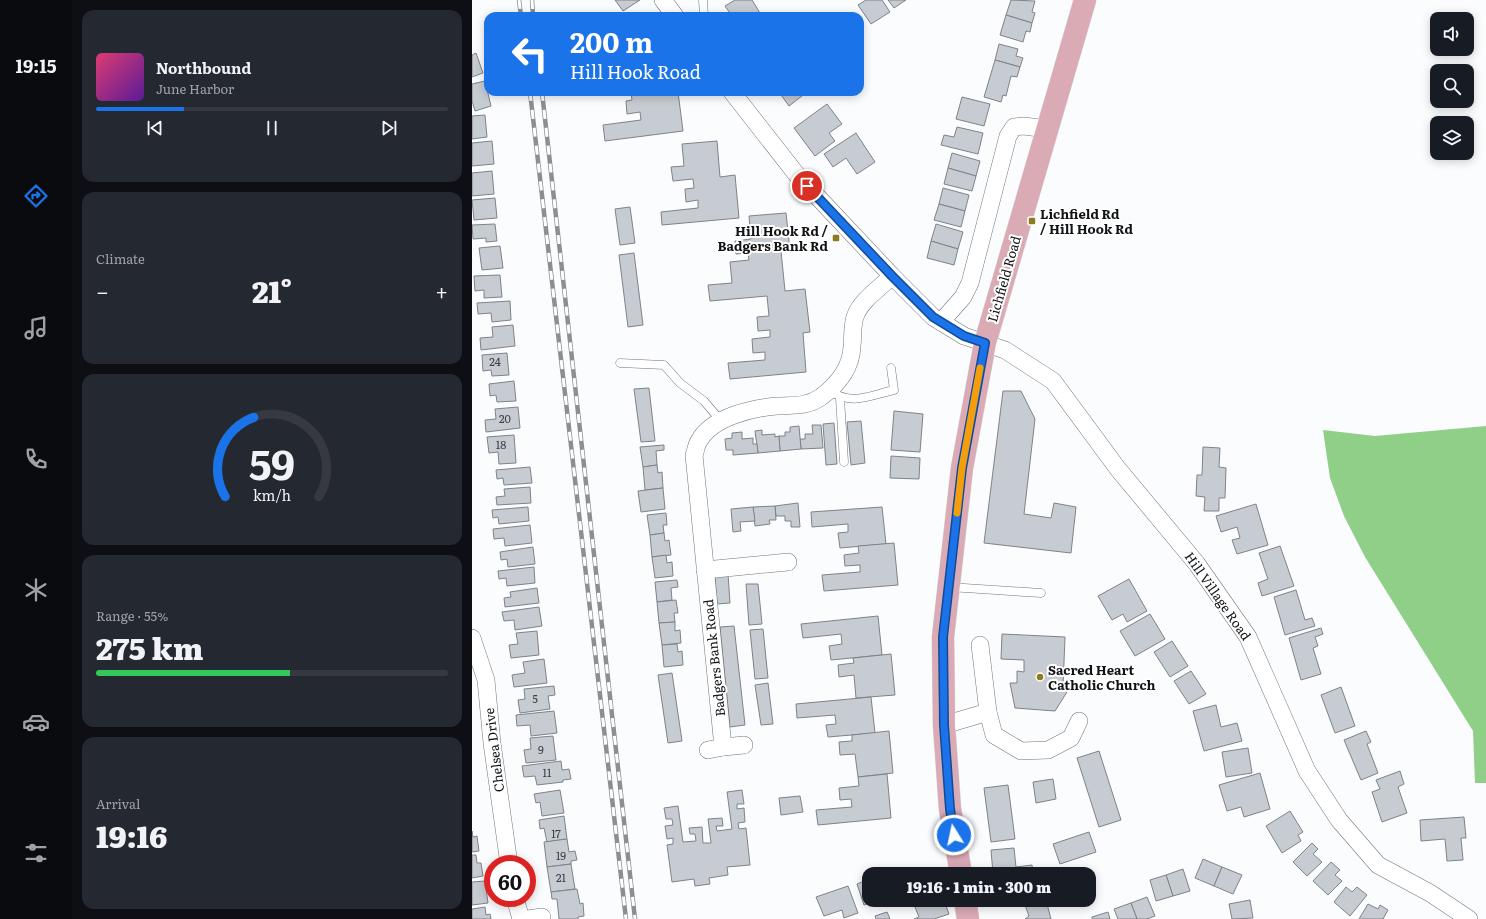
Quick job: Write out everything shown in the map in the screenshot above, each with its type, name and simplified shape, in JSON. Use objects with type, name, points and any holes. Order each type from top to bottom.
[{"type":"main road","name":"Lichfield Road","points":[[960,867],[950,809],[944,725],[943,637],[962,468],[985,343],[1085,0]]},
{"type":"street","points":[[663,0],[671,12]]},
{"type":"street","name":"Hill Village Road","points":[[735,96],[797,175],[892,276],[941,322],[964,336],[1018,357],[1053,381],[1118,469],[1197,564],[1248,637],[1307,771],[1339,820],[1378,865],[1430,894],[1469,919]]},
{"type":"street","points":[[941,322],[964,297],[970,283],[1008,136],[1014,127],[1024,126],[1047,129]]},
{"type":"street","name":"Badgers Bank Road","points":[[744,745],[715,749],[705,570],[694,455],[699,441],[709,430],[729,416],[776,406],[804,406],[820,398],[834,394],[838,381],[848,367],[852,350],[855,316],[865,302],[892,276]]},
{"type":"street","points":[[705,570],[788,562]]},
{"type":"street","name":"Chelsea Drive","points":[[472,638],[486,680],[492,743],[508,855]]},
{"type":"street","points":[[980,645],[988,712],[994,735],[1021,751],[1048,750],[1071,738],[1079,721]]},
{"type":"street","points":[[944,725],[988,712]]},
{"type":"street","points":[[518,907],[521,919]]},
{"type":"lane","points":[[703,0],[704,12]]},
{"type":"lane","points":[[620,363],[664,365],[680,383],[704,401],[721,421]]},
{"type":"lane","points":[[844,462],[834,394],[854,400],[894,390],[891,368]]},
{"type":"lane","points":[[948,586],[1041,593]]},
{"type":"green space","points":[[1486,426],[1486,783],[1475,783],[1473,731],[1365,557],[1344,516],[1330,478],[1323,430],[1375,436]]},
{"type":"building","points":[[615,0],[640,0],[623,11]]},
{"type":"building","points":[[735,0],[752,0],[759,12],[729,12],[725,6]]},
{"type":"building","points":[[866,0],[882,0],[890,12],[871,24],[858,5]]},
{"type":"building","points":[[888,0],[906,0],[894,8]]},
{"type":"building","points":[[1011,0],[1035,1],[1032,12],[1035,13],[1032,23],[1006,15]]},
{"type":"building","points":[[1006,15],[1032,23],[1030,32],[1026,31],[1023,42],[1000,35]]},
{"type":"building","points":[[999,44],[1018,49],[1016,56],[1023,58],[1020,67],[995,60]]},
{"type":"building","points":[[476,53],[483,73],[472,77],[472,55]]},
{"type":"building","points":[[995,60],[1020,67],[1017,77],[1011,76],[1006,96],[1003,95],[1001,102],[984,97]]},
{"type":"building","points":[[484,81],[484,96],[489,96],[491,106],[475,111],[472,101],[472,84]]},
{"type":"building","points":[[632,96],[679,96],[683,131],[605,141],[603,125],[641,120],[640,112],[627,114],[626,101],[632,100]]},
{"type":"building","points":[[782,96],[802,96],[789,106]]},
{"type":"building","points":[[962,97],[990,104],[984,126],[956,119]]},
{"type":"building","points":[[827,104],[842,124],[829,133],[835,141],[815,156],[794,128]]},
{"type":"building","points":[[485,115],[487,137],[472,139],[472,116]]},
{"type":"building","points":[[957,127],[983,133],[978,154],[941,145],[944,135],[954,137]]},
{"type":"building","points":[[856,133],[875,162],[857,174],[846,158],[833,167],[824,154]]},
{"type":"building","points":[[492,141],[494,164],[472,166],[472,143]]},
{"type":"building","points":[[717,141],[720,177],[735,175],[739,218],[662,225],[661,212],[698,208],[698,200],[686,202],[685,189],[694,188],[693,179],[673,181],[671,167],[684,166],[682,144]]},
{"type":"building","points":[[952,153],[980,161],[976,176],[948,168]]},
{"type":"building","points":[[948,168],[976,176],[972,191],[944,184]]},
{"type":"building","points":[[492,171],[494,194],[472,196],[472,173]]},
{"type":"building","points":[[943,188],[969,195],[965,211],[939,204]]},
{"type":"building","points":[[495,198],[497,218],[474,220],[472,200]]},
{"type":"building","points":[[939,204],[965,211],[961,227],[934,220]]},
{"type":"building","points":[[630,207],[635,243],[620,245],[615,209]]},
{"type":"building","points":[[786,213],[790,250],[781,251],[785,291],[805,289],[810,332],[803,333],[806,372],[730,379],[728,363],[765,360],[765,352],[753,353],[752,339],[770,337],[770,330],[758,331],[757,317],[769,316],[767,296],[710,301],[708,285],[732,283],[730,262],[749,260],[748,253],[736,254],[735,241],[751,239],[749,216]]},
{"type":"building","points":[[495,224],[497,241],[486,242],[486,238],[473,239],[472,225]]},
{"type":"building","points":[[936,224],[963,232],[958,249],[931,241]]},
{"type":"building","points":[[931,241],[958,249],[954,265],[927,258]]},
{"type":"building","points":[[500,246],[503,268],[482,270],[479,248]]},
{"type":"building","points":[[634,253],[643,325],[628,327],[619,255]]},
{"type":"building","points":[[500,275],[502,297],[484,298],[484,290],[475,291],[474,276]]},
{"type":"building","points":[[510,301],[511,320],[492,322],[491,313],[478,314],[477,303]]},
{"type":"building","points":[[513,325],[515,346],[481,350],[480,338],[493,337],[492,327]]},
{"type":"building","points":[[507,353],[509,375],[492,376],[491,370],[483,371],[482,355]]},
{"type":"building","points":[[514,381],[516,401],[497,402],[496,395],[490,396],[489,384]]},
{"type":"building","points":[[649,388],[655,441],[641,442],[634,389]]},
{"type":"building","points":[[1003,391],[1021,391],[1035,419],[1024,514],[1051,518],[1054,503],[1076,507],[1071,553],[984,543]]},
{"type":"building","points":[[518,407],[520,428],[486,432],[485,420],[496,419],[495,409]]},
{"type":"building","points":[[894,411],[923,414],[920,452],[891,450]]},
{"type":"building","points":[[861,421],[865,463],[851,465],[847,422]]},
{"type":"building","points":[[834,423],[837,464],[826,465],[823,424]]},
{"type":"building","points":[[812,425],[821,425],[823,448],[801,449],[800,439],[805,439],[805,434],[813,434]]},
{"type":"building","points":[[799,426],[801,449],[780,451],[779,436],[785,436],[785,432],[790,432],[790,427]]},
{"type":"building","points":[[762,430],[762,435],[775,434],[775,437],[779,436],[780,451],[758,453],[755,431]]},
{"type":"building","points":[[742,432],[742,439],[753,438],[753,444],[757,444],[758,453],[733,455],[733,450],[726,450],[725,439],[732,438],[732,433]]},
{"type":"building","points":[[514,435],[516,463],[499,464],[498,452],[489,453],[487,437]]},
{"type":"building","points":[[664,445],[664,450],[656,451],[657,465],[643,467],[640,447]]},
{"type":"building","points":[[1203,447],[1220,448],[1219,467],[1226,468],[1225,498],[1219,498],[1219,511],[1204,511],[1205,497],[1196,496],[1197,475],[1202,475]]},
{"type":"building","points":[[891,456],[920,458],[919,479],[890,478]]},
{"type":"building","points":[[657,465],[658,473],[662,472],[663,488],[645,490],[643,467]]},
{"type":"building","points":[[530,467],[532,483],[504,485],[503,478],[497,479],[496,470]]},
{"type":"building","points":[[530,487],[531,503],[497,505],[496,497],[505,496],[504,489]]},
{"type":"building","points":[[663,488],[665,509],[641,512],[638,491]]},
{"type":"building","points":[[798,503],[800,527],[791,527],[791,521],[785,521],[785,516],[776,516],[775,506]]},
{"type":"building","points":[[1256,504],[1268,545],[1237,554],[1232,540],[1240,538],[1237,527],[1221,532],[1216,516]]},
{"type":"building","points":[[775,506],[776,520],[769,520],[770,524],[755,526],[753,507]]},
{"type":"building","points":[[528,507],[529,521],[499,524],[498,517],[493,518],[492,510]]},
{"type":"building","points":[[753,507],[755,521],[740,522],[741,531],[733,532],[731,509]]},
{"type":"building","points":[[882,507],[886,544],[840,548],[838,533],[848,532],[848,524],[812,527],[811,512]]},
{"type":"building","points":[[666,513],[667,525],[663,525],[664,533],[650,535],[647,515]]},
{"type":"building","points":[[530,525],[532,543],[505,546],[504,538],[494,539],[493,529]]},
{"type":"building","points":[[664,533],[665,541],[669,540],[671,555],[652,557],[650,535]]},
{"type":"building","points":[[894,543],[898,585],[824,591],[822,575],[860,572],[860,565],[845,566],[844,555],[859,553],[858,546]]},
{"type":"building","points":[[1280,546],[1294,586],[1262,596],[1258,583],[1268,579],[1259,553]]},
{"type":"building","points":[[533,547],[535,564],[508,567],[507,559],[501,560],[500,552]]},
{"type":"building","points":[[666,555],[667,563],[672,562],[673,576],[655,578],[652,557]]},
{"type":"building","points":[[534,567],[535,583],[507,586],[506,578],[499,579],[498,571]]},
{"type":"building","points":[[728,574],[730,603],[717,604],[715,576]]},
{"type":"building","points":[[1129,579],[1147,611],[1127,622],[1123,614],[1112,620],[1098,596]]},
{"type":"building","points":[[677,580],[678,587],[671,588],[672,600],[657,602],[655,582]]},
{"type":"building","points":[[746,584],[758,584],[762,624],[749,625]]},
{"type":"building","points":[[537,588],[539,603],[505,607],[504,598],[511,597],[510,592]]},
{"type":"building","points":[[1296,590],[1305,620],[1312,618],[1315,626],[1285,635],[1274,597]]},
{"type":"building","points":[[676,600],[678,613],[674,613],[675,622],[659,623],[657,602]]},
{"type":"building","points":[[539,607],[542,626],[515,630],[514,620],[504,621],[502,612]]},
{"type":"building","points":[[1150,614],[1165,639],[1135,656],[1120,631]]},
{"type":"building","points":[[878,616],[882,655],[831,660],[829,646],[842,644],[841,634],[803,638],[801,624]]},
{"type":"building","points":[[675,622],[675,631],[680,630],[681,643],[662,645],[659,623]]},
{"type":"building","points":[[734,626],[745,725],[730,727],[720,627]]},
{"type":"building","points":[[1321,628],[1323,634],[1315,637],[1318,646],[1313,648],[1321,674],[1301,680],[1289,638]]},
{"type":"building","points":[[763,629],[768,678],[755,679],[750,630]]},
{"type":"building","points":[[537,631],[539,655],[511,658],[509,645],[518,644],[516,633]]},
{"type":"building","name":"Sacred Heart Catholic Church","points":[[1002,634],[1065,637],[1063,687],[1067,687],[1067,692],[1055,711],[1015,708],[1010,683],[1017,683],[1017,671],[1024,672],[1024,660],[1001,659]]},
{"type":"building","points":[[1172,641],[1188,666],[1170,677],[1154,652]]},
{"type":"building","points":[[677,644],[678,652],[682,651],[683,665],[664,667],[662,645]]},
{"type":"building","points":[[891,654],[895,695],[856,698],[854,675],[839,677],[838,665],[854,663],[853,658]]},
{"type":"building","points":[[544,659],[547,683],[514,687],[512,675],[525,673],[523,662]]},
{"type":"building","points":[[1191,671],[1206,694],[1189,704],[1174,681]]},
{"type":"building","points":[[672,673],[682,741],[668,743],[658,675]]},
{"type":"building","points":[[768,683],[773,724],[761,725],[755,685]]},
{"type":"building","points":[[554,686],[555,695],[548,696],[550,709],[520,713],[518,700],[525,699],[524,689]]},
{"type":"building","points":[[1341,687],[1355,726],[1335,733],[1321,695]]},
{"type":"building","points":[[871,697],[875,733],[828,737],[826,725],[836,724],[835,715],[797,718],[796,704]]},
{"type":"building","points":[[1216,705],[1221,727],[1237,723],[1242,741],[1204,751],[1193,711]]},
{"type":"building","points":[[554,711],[557,733],[531,736],[530,725],[517,726],[516,715]]},
{"type":"building","points":[[889,731],[893,773],[858,777],[855,754],[840,755],[839,742],[852,741],[852,735]]},
{"type":"building","points":[[1366,731],[1371,742],[1367,744],[1378,773],[1361,780],[1344,740]]},
{"type":"building","points":[[553,736],[556,760],[526,763],[524,750],[531,749],[530,738]]},
{"type":"building","points":[[1248,748],[1252,773],[1226,777],[1222,752]]},
{"type":"building","points":[[1099,751],[1121,820],[1099,827],[1077,758]]},
{"type":"building","points":[[561,761],[562,770],[569,769],[571,779],[563,780],[563,782],[537,785],[535,776],[524,777],[522,766]]},
{"type":"building","points":[[1400,771],[1404,784],[1398,787],[1407,813],[1382,822],[1372,792],[1380,789],[1376,780]]},
{"type":"building","points":[[1260,773],[1270,809],[1244,817],[1241,807],[1227,811],[1219,785]]},
{"type":"building","points":[[887,774],[891,818],[818,825],[816,810],[852,807],[851,799],[840,800],[839,788],[859,786],[858,777]]},
{"type":"building","points":[[1053,779],[1056,799],[1036,803],[1033,782]]},
{"type":"building","points":[[1008,785],[1015,839],[991,842],[984,788]]},
{"type":"building","points":[[560,790],[564,813],[542,816],[540,802],[536,803],[534,794]]},
{"type":"building","points":[[742,790],[744,804],[737,804],[737,809],[744,808],[745,822],[738,823],[739,829],[746,828],[750,865],[727,867],[728,875],[709,878],[710,884],[695,886],[694,879],[672,882],[667,845],[673,844],[673,838],[667,839],[665,826],[673,825],[672,819],[666,819],[664,808],[678,806],[683,842],[696,841],[695,834],[690,834],[689,828],[702,827],[703,843],[711,843],[708,819],[722,818],[723,826],[716,826],[717,831],[732,829],[727,792]]},
{"type":"building","points":[[800,796],[803,812],[781,815],[779,798]]},
{"type":"building","points":[[1290,811],[1303,832],[1298,835],[1301,841],[1282,853],[1266,826]]},
{"type":"building","points":[[564,816],[567,839],[547,842],[544,828],[540,829],[539,820]]},
{"type":"building","points":[[1464,817],[1466,838],[1461,838],[1463,860],[1447,861],[1445,839],[1421,841],[1420,820]]},
{"type":"building","points":[[472,831],[473,837],[477,836],[479,851],[472,852]]},
{"type":"building","points":[[1089,832],[1096,852],[1060,864],[1053,844]]},
{"type":"building","points":[[567,839],[569,852],[575,851],[577,860],[571,861],[571,864],[547,867],[544,842]]},
{"type":"building","points":[[1312,843],[1318,849],[1313,854],[1322,862],[1307,876],[1293,862]]},
{"type":"building","points":[[1014,848],[1016,867],[992,867],[991,850]]},
{"type":"building","points":[[472,855],[476,855],[477,863],[481,863],[483,876],[472,878]]},
{"type":"building","points":[[1203,859],[1222,867],[1214,886],[1195,878]]},
{"type":"building","points":[[1331,862],[1340,870],[1335,875],[1342,881],[1328,895],[1313,881]]},
{"type":"building","points":[[571,864],[575,889],[551,892],[547,867]]},
{"type":"building","points":[[1032,865],[1032,867],[1016,867]]},
{"type":"building","points":[[1222,867],[1242,875],[1233,894],[1214,886]]},
{"type":"building","points":[[1183,869],[1190,891],[1173,896],[1166,875]]},
{"type":"building","points":[[1166,875],[1173,896],[1156,901],[1150,880]]},
{"type":"building","points":[[484,881],[484,904],[472,905],[472,882]]},
{"type":"building","points":[[862,882],[862,899],[857,884]]},
{"type":"building","points":[[848,886],[858,913],[844,918],[842,910],[824,916],[816,897]]},
{"type":"building","points":[[1346,887],[1352,892],[1357,887],[1367,895],[1350,916],[1334,902]]},
{"type":"building","points":[[577,889],[580,904],[583,903],[584,916],[578,917],[578,919],[559,919],[557,899],[552,899],[551,892]]},
{"type":"building","points":[[1147,897],[1155,916],[1147,919],[1137,919],[1131,903]]},
{"type":"building","points":[[1250,900],[1253,918],[1232,919],[1229,904]]},
{"type":"building","points":[[1131,903],[1137,919],[1118,919],[1114,909]]},
{"type":"building","points":[[1368,904],[1378,909],[1380,905],[1388,910],[1383,919],[1359,919]]},
{"type":"building","points":[[485,907],[486,915],[490,914],[491,919],[472,919],[472,909]]},
{"type":"building","points":[[915,907],[946,907],[949,914],[934,919],[914,919],[919,917]]},
{"type":"building","points":[[1026,907],[1048,907],[1051,919],[1025,919],[1029,916]]},
{"type":"building","points":[[887,912],[890,919],[876,919],[875,916]]},
{"type":"building","points":[[1108,912],[1110,919],[1092,919],[1092,917]]},
{"type":"railway","points":[[519,0],[520,12]]},
{"type":"railway","points":[[532,0],[533,12]]},
{"type":"railway","points":[[530,96],[626,919]]},
{"type":"railway","points":[[542,96],[635,919]]},
{"type":"slow traffic","points":[[957,513],[962,468],[980,368]]},
{"type":"place","name":"Lichfield Rd / Hill Hook Rd","points":[[1032,221]]},
{"type":"place","name":"Hill Hook Rd / Badgers Bank Rd","points":[[836,238]]},
{"type":"place","name":"Sacred Heart Catholic Church","points":[[1040,677]]},
{"type":"route","points":[[807,186],[933,317],[964,336],[985,343],[962,468],[943,637],[944,725],[950,809],[954,835]]}]
